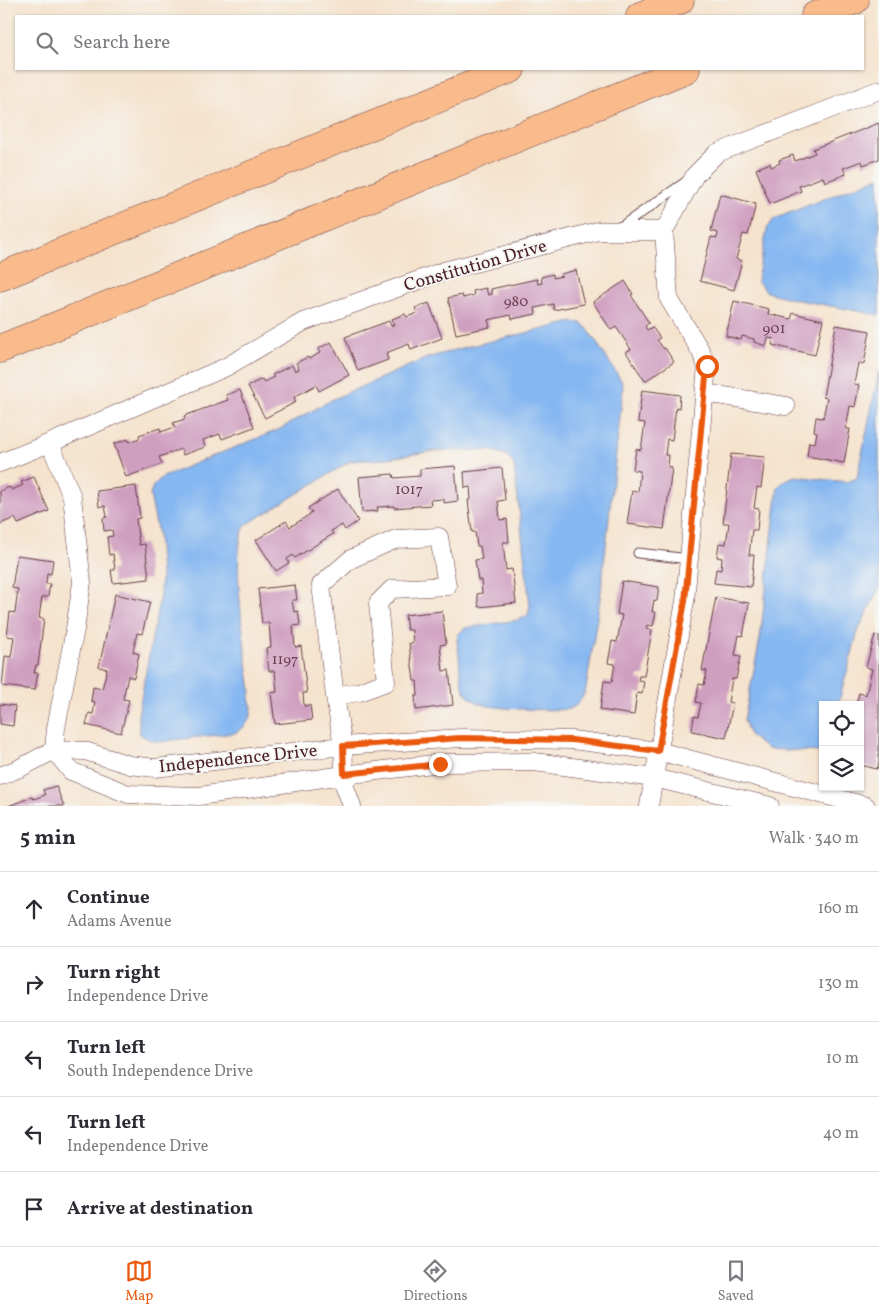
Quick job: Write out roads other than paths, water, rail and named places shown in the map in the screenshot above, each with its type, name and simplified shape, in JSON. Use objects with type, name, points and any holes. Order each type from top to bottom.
[{"type":"highway","points":[[642,15],[680,0]]},
{"type":"highway","points":[[818,15],[855,0]]},
{"type":"highway","points":[[0,277],[509,70]]},
{"type":"highway","points":[[0,349],[684,70]]},
{"type":"street","points":[[649,806],[685,601],[707,366],[700,350],[668,299],[664,231],[695,176],[717,153],[879,90]]},
{"type":"street","name":"Constitution Drive","points":[[0,462],[50,443],[226,367],[303,322],[444,270],[598,231],[664,231]]},
{"type":"street","points":[[705,393],[786,406]]},
{"type":"street","points":[[50,443],[72,497],[82,582],[76,629],[56,728],[54,750]]},
{"type":"street","points":[[335,696],[359,692],[386,682],[378,603],[392,589],[447,586],[439,537],[396,538],[350,559],[321,585],[335,696],[343,746],[345,787],[352,806]]},
{"type":"street","name":"Independence Drive","points":[[0,776],[54,750],[85,751],[130,765],[155,768],[343,746],[461,738],[572,740],[658,751],[866,806]]},
{"type":"street","name":"Independence Drive","points":[[54,750],[71,771],[128,794],[199,796],[344,774],[440,764],[534,762],[654,778],[770,806]]},
{"type":"lane","points":[[615,231],[695,176]]},
{"type":"lane","points":[[638,553],[689,559]]},
{"type":"water","points":[[879,177],[879,315],[793,299],[767,292],[757,281],[767,229],[774,219]]},
{"type":"water","points":[[573,322],[581,323],[587,328],[621,380],[623,388],[601,592],[586,689],[578,703],[572,708],[563,710],[501,708],[480,703],[466,693],[461,674],[457,643],[459,634],[465,628],[518,620],[528,615],[530,606],[514,465],[508,456],[491,450],[435,451],[349,462],[246,525],[241,538],[239,580],[240,605],[251,691],[249,700],[252,706],[251,716],[245,726],[235,733],[164,742],[151,740],[140,734],[138,715],[160,595],[161,573],[158,534],[150,495],[153,486],[161,478],[278,430],[333,399],[427,358]]},
{"type":"water","points":[[879,371],[879,588],[858,631],[839,701],[819,701],[819,752],[767,749],[750,736],[744,720],[760,639],[778,487],[785,480],[795,476],[847,482],[857,478]]}]
